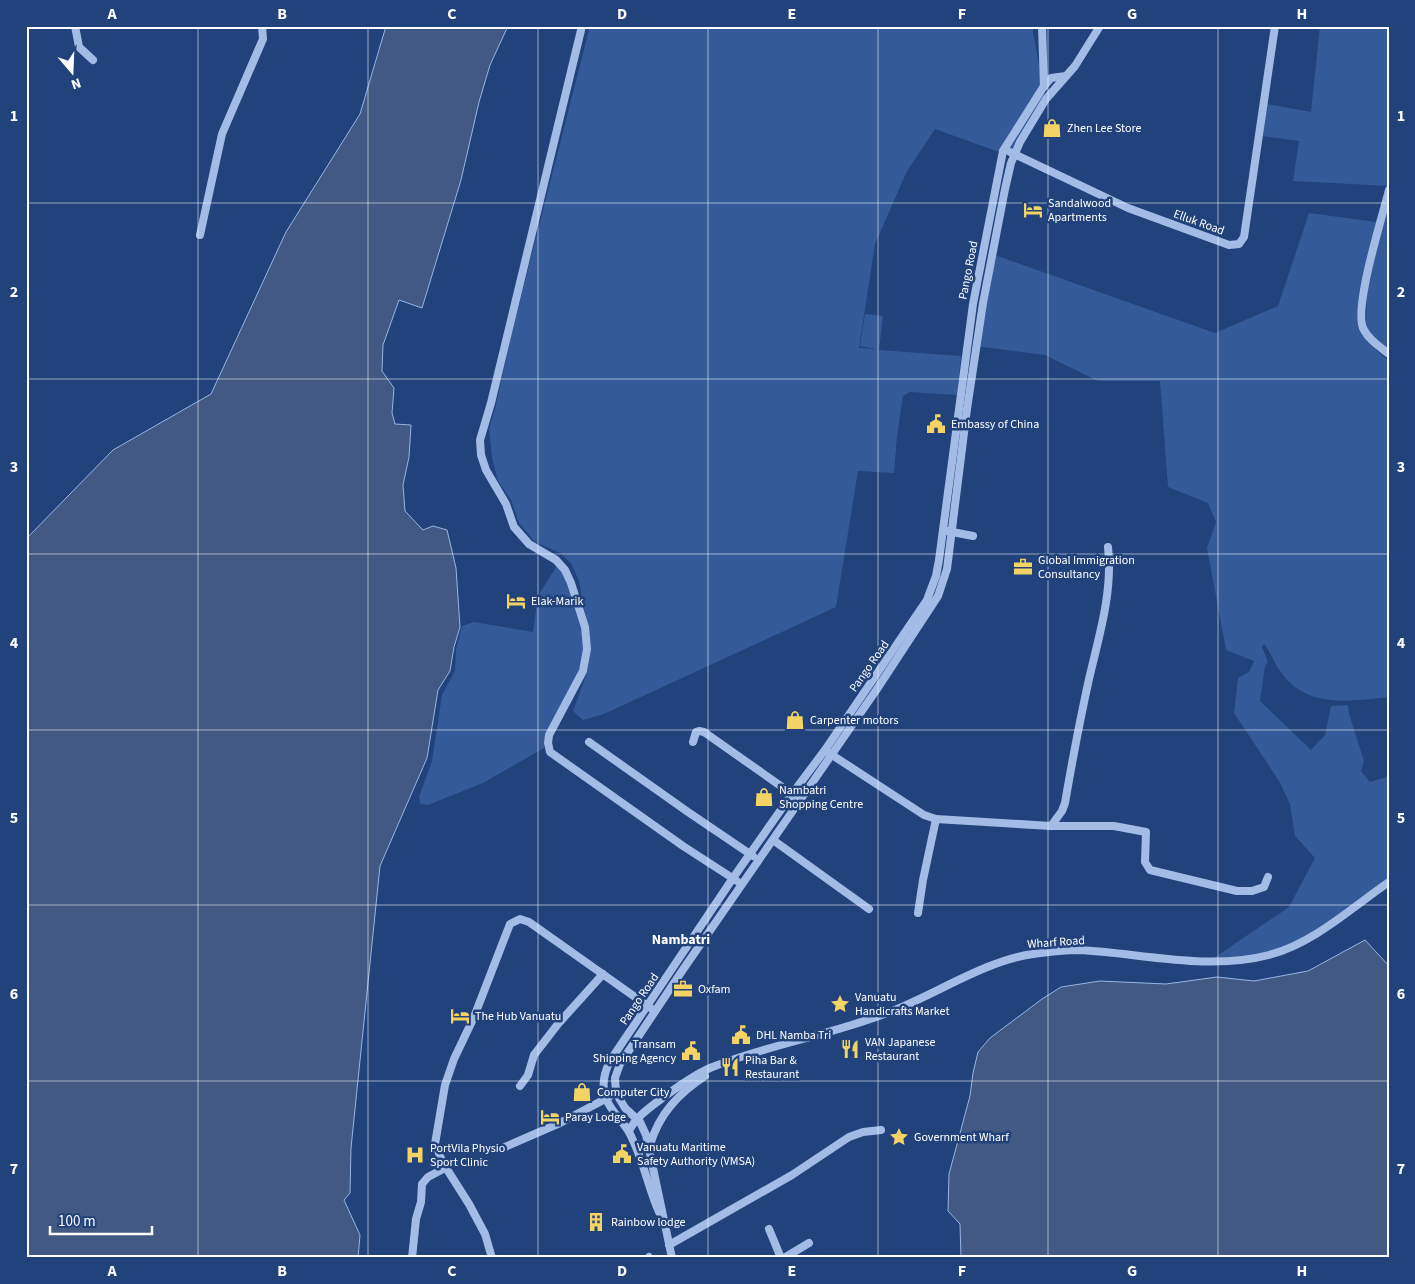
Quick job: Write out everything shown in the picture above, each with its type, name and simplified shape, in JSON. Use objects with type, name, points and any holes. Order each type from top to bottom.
[{"type":"street","points":[[75,26],[79,47],[93,60]]},
{"type":"street","points":[[200,235],[222,134],[263,39],[262,26]]},
{"type":"street","points":[[582,26],[480,440],[481,455],[486,470],[506,504],[514,527],[529,544],[556,560],[565,570],[572,583],[585,627],[587,649],[583,671],[549,735],[548,744],[550,752],[683,846],[743,884]]},
{"type":"street","points":[[1042,26],[1046,99]]},
{"type":"street","name":"Pango Road","points":[[672,1258],[670,1245],[646,1169],[630,1133],[613,1112],[606,1098],[603,1079],[606,1070],[610,1061],[792,794],[828,752],[938,596],[947,569],[981,312],[1014,153],[1046,99],[1075,66],[1100,26]]},
{"type":"street","name":"Elluk Road","points":[[1004,150],[1014,153],[1128,208],[1229,245],[1239,244],[1244,237],[1275,26]]},
{"type":"street","name":"Pango Road","points":[[662,1218],[663,1210],[652,1169],[646,1135],[636,1118],[624,1108],[616,1093],[614,1085],[615,1073],[682,971],[801,800],[828,752],[927,600],[936,576],[973,304],[1004,150],[1044,86],[1051,78],[1066,76]]},
{"type":"street","points":[[1389,190],[1364,288],[1361,317],[1362,329],[1389,354]]},
{"type":"street","points":[[943,530],[973,536]]},
{"type":"street","points":[[1051,826],[1065,804],[1084,701],[1106,602],[1110,572],[1108,547]]},
{"type":"street","points":[[693,742],[696,732],[704,732],[801,800]]},
{"type":"street","points":[[589,742],[688,812],[760,859]]},
{"type":"street","points":[[828,752],[917,810],[936,819],[1051,826],[1114,826],[1145,831],[1147,835],[1145,862],[1149,869],[1237,891],[1252,891],[1264,887],[1268,877]]},
{"type":"street","points":[[918,913],[936,819]]},
{"type":"street","points":[[773,840],[869,909]]},
{"type":"street","name":"Wharf Road","points":[[630,1133],[636,1118],[688,1080],[708,1069],[882,1015],[994,964],[1032,954],[1077,950],[1176,959],[1247,959],[1269,955],[1291,947],[1312,936],[1389,882]]},
{"type":"street","points":[[492,1258],[485,1234],[446,1168],[435,1144],[445,1085],[510,924],[516,920],[524,920],[656,1012]]},
{"type":"street","points":[[520,1086],[528,1074],[534,1055],[558,1024],[603,974]]},
{"type":"street","name":"Wharf Road","points":[[649,1147],[654,1130],[665,1111],[694,1083],[723,1064]]},
{"type":"street","points":[[505,1147],[560,1123],[616,1093]]},
{"type":"street","points":[[630,1133],[646,1135],[654,1130]]},
{"type":"street","points":[[670,1245],[792,1175],[849,1137],[863,1132],[881,1130]]},
{"type":"street","points":[[412,1258],[422,1184],[428,1177],[446,1168]]},
{"type":"street","points":[[769,1229],[782,1258],[808,1243]]},
{"type":"shaded area","points":[[386,26],[508,26],[490,65],[479,102],[461,180],[422,308],[399,300],[383,345],[382,371],[394,388],[392,413],[395,424],[411,425],[409,457],[403,485],[405,511],[423,530],[433,526],[447,530],[456,568],[460,627],[450,671],[438,690],[427,758],[380,866],[351,1148],[350,1193],[344,1200],[360,1235],[358,1258],[26,1258],[26,539],[113,450],[211,394],[286,232],[360,114]]},
{"type":"shaded area","points":[[590,26],[1032,26],[1045,100],[1010,156],[935,129],[907,171],[875,244],[859,348],[876,349],[860,346],[865,314],[883,316],[879,350],[961,356],[957,395],[910,392],[903,396],[894,473],[858,471],[836,607],[604,714],[583,720],[573,711],[587,673],[591,649],[579,581],[571,563],[560,553],[535,542],[519,523],[511,500],[498,481],[492,458],[489,429]]},
{"type":"shaded area","points":[[1320,26],[1389,26],[1389,186],[1293,181],[1299,141],[1263,136],[1267,104],[1311,112]]},
{"type":"shaded area","points":[[1389,204],[1389,351],[1366,328],[1367,287],[1360,287],[1359,322],[1361,330],[1370,344],[1389,361],[1389,697],[1346,701],[1318,698],[1305,693],[1282,674],[1264,644],[1262,647],[1268,662],[1265,666],[1260,701],[1311,750],[1325,735],[1331,706],[1348,705],[1349,714],[1364,761],[1361,771],[1370,782],[1389,776],[1389,885],[1281,952],[1211,960],[1289,907],[1315,858],[1295,836],[1290,804],[1279,781],[1234,713],[1238,678],[1249,672],[1254,661],[1226,650],[1207,548],[1216,522],[1208,503],[1168,487],[1160,381],[1098,381],[1045,355],[975,346],[989,253],[1215,333],[1278,306],[1309,213],[1384,223]]},
{"type":"shaded area","points":[[556,567],[563,569],[572,593],[580,619],[583,646],[579,671],[552,723],[544,748],[483,783],[428,805],[420,804],[419,797],[432,761],[442,695],[455,671],[456,649],[462,626],[474,622],[533,632],[538,596]]},
{"type":"shaded area","points":[[1365,940],[1389,966],[1389,1258],[961,1258],[960,1224],[948,1211],[949,1174],[970,1096],[978,1052],[990,1038],[1061,987],[1100,981],[1166,984],[1217,977],[1254,981],[1308,971]]},
{"type":"place","name":"Zhen Lee Store","points":[[1052,128]]},
{"type":"place","name":"Sandalwood Apartments","points":[[1033,210]]},
{"type":"place","name":"Embassy of China","points":[[936,424]]},
{"type":"place","name":"Global Immigration Consultancy","points":[[1023,567]]},
{"type":"place","name":"Elak-Marik","points":[[516,601]]},
{"type":"place","name":"Carpenter motors","points":[[795,720]]},
{"type":"place","name":"Nambatri Shopping Centre","points":[[764,797]]},
{"type":"place","name":"Oxfam","points":[[683,989]]},
{"type":"place","name":"Vanuatu Handicrafts Market","points":[[840,1004]]},
{"type":"place","name":"The Hub Vanuatu","points":[[460,1016]]},
{"type":"place","name":"DHL Namba Tri","points":[[741,1035]]},
{"type":"place","name":"VAN Japanese Restaurant","points":[[850,1049]]},
{"type":"place","name":"Transam Shipping Agency","points":[[691,1051]]},
{"type":"place","name":"Piha Bar & Restaurant","points":[[730,1067]]},
{"type":"place","name":"Computer City","points":[[582,1092]]},
{"type":"place","name":"Paray Lodge","points":[[550,1117]]},
{"type":"place","name":"Government Wharf","points":[[899,1137]]},
{"type":"place","name":"Vanuatu Maritime Safety Authority (VMSA)","points":[[622,1154]]},
{"type":"place","name":"PortVila Physio Sport Clinic","points":[[415,1155]]},
{"type":"place","name":"Rainbow lodge","points":[[596,1222]]},
{"type":"district","name":"Nambatri","points":[[681,939]]}]
